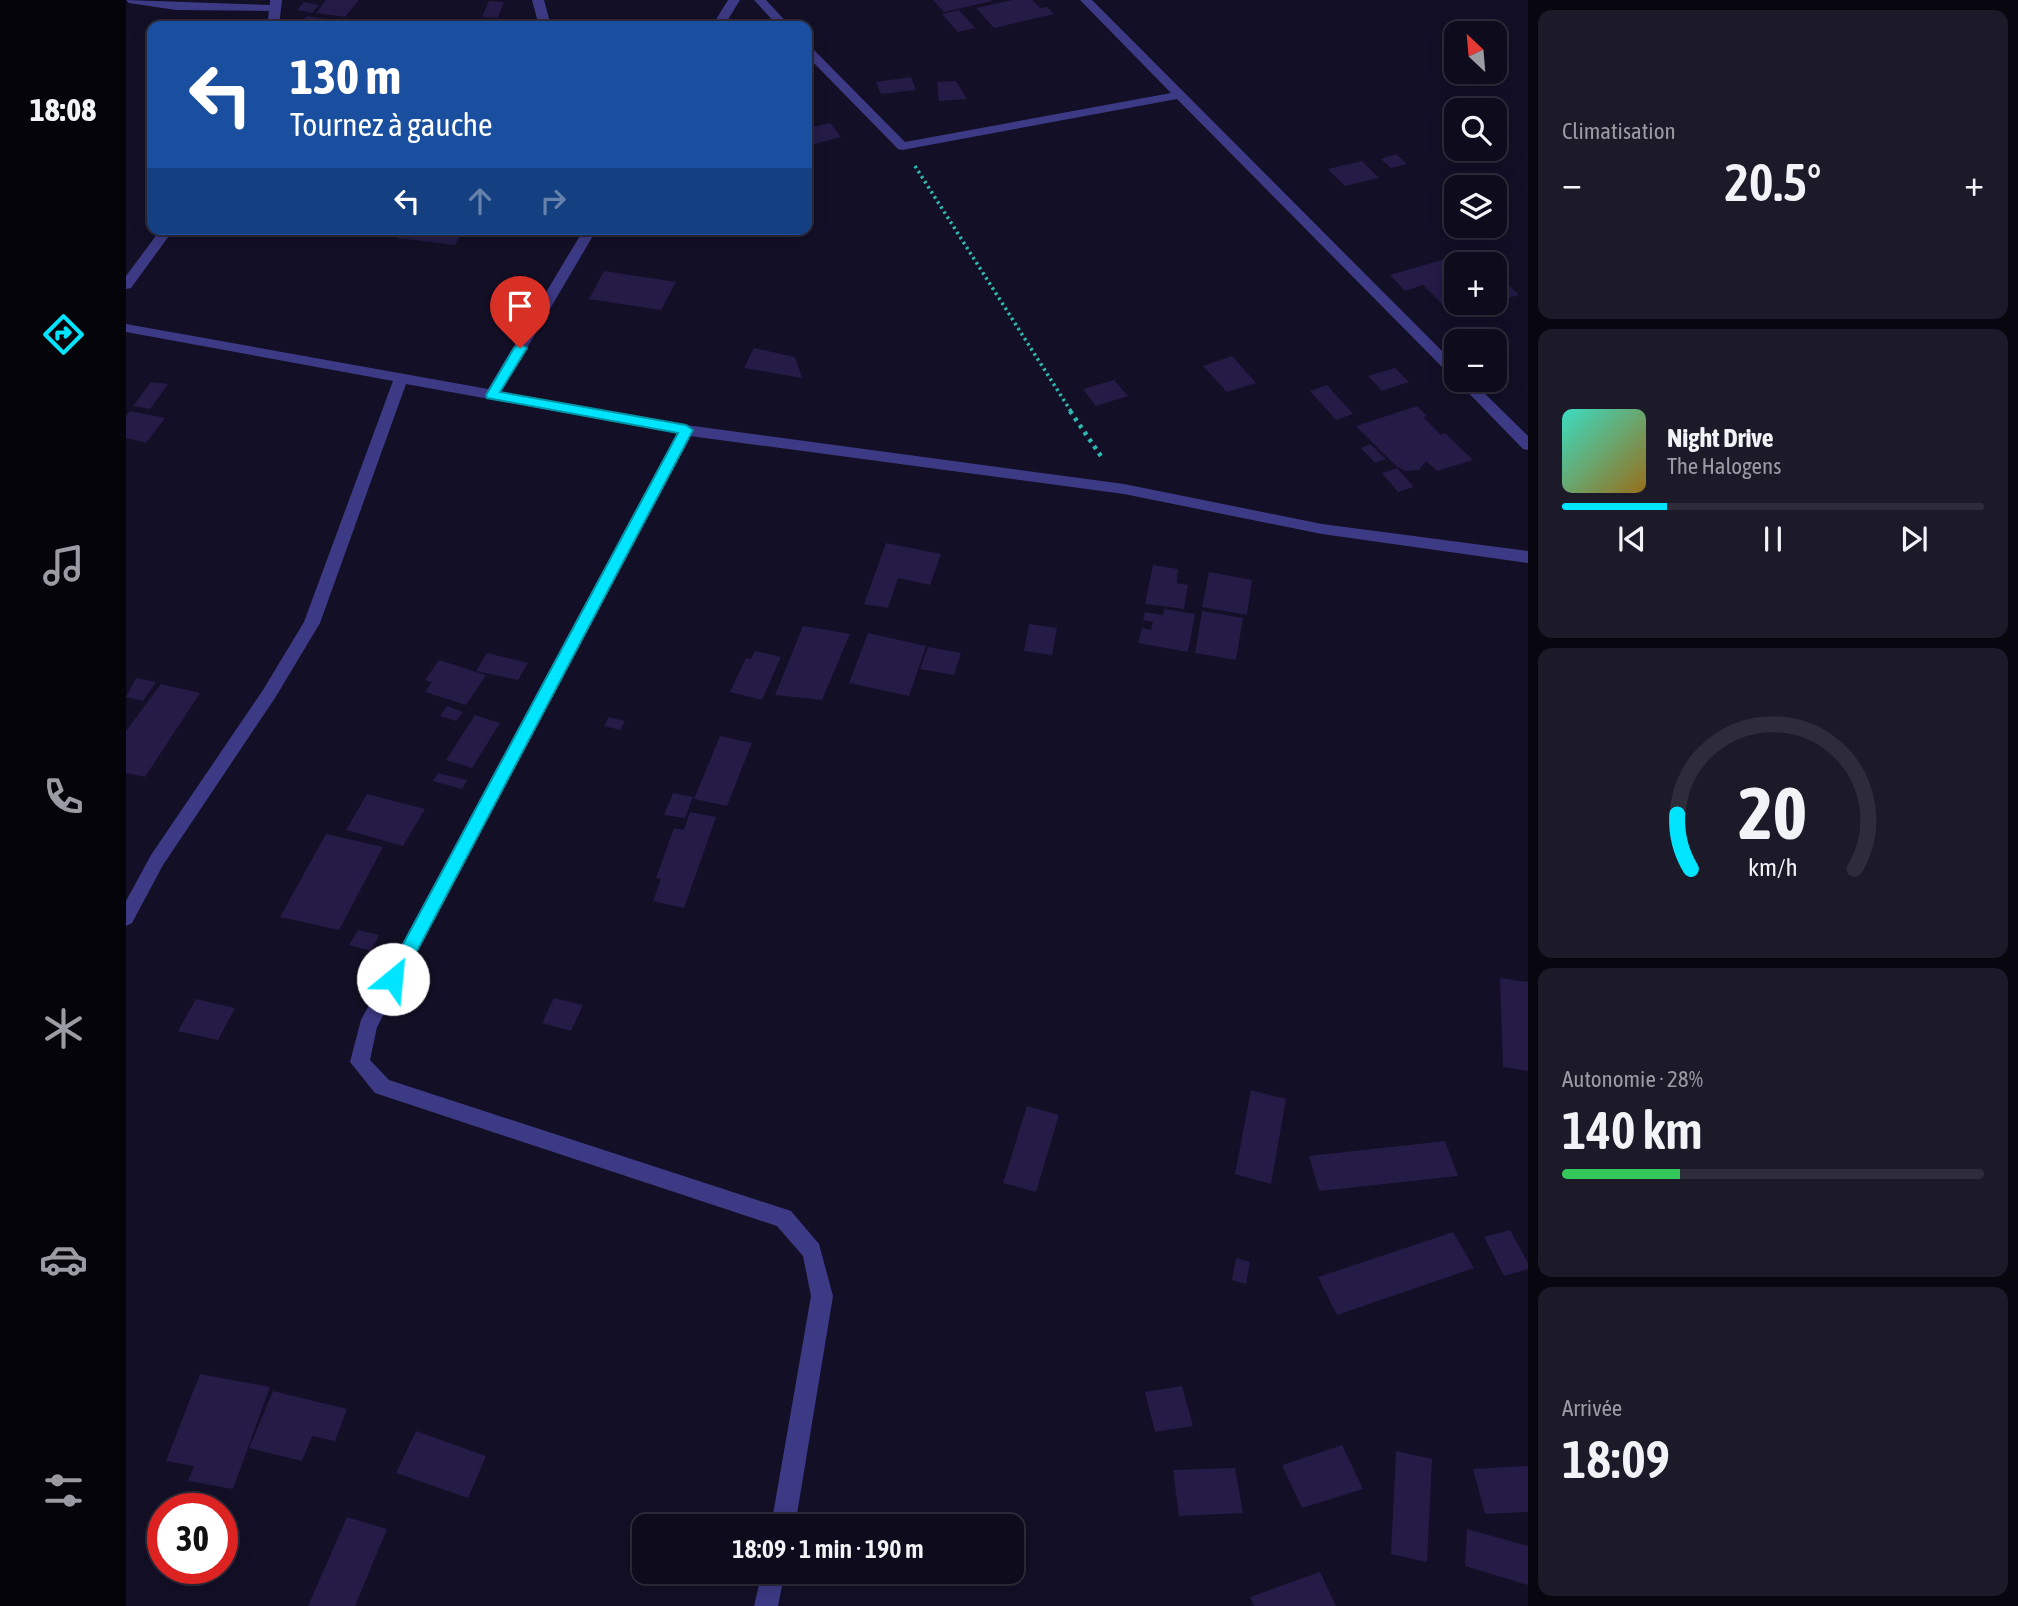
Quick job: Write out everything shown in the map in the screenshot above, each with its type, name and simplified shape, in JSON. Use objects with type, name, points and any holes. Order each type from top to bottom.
[{"type":"street","points":[[129,0],[176,7],[275,4]]},
{"type":"street","points":[[538,0],[544,21]]},
{"type":"street","points":[[721,21],[734,0]]},
{"type":"street","points":[[760,0],[779,21]]},
{"type":"street","points":[[1086,0],[1444,361]]},
{"type":"street","points":[[812,54],[902,146],[1179,95]]},
{"type":"street","points":[[126,285],[164,235]]},
{"type":"street","points":[[492,395],[587,235]]},
{"type":"street","points":[[126,328],[686,430],[1124,489],[1322,529],[1528,557]]},
{"type":"street","points":[[126,918],[157,860],[269,694],[312,623],[401,379]]},
{"type":"street","points":[[1475,392],[1528,445]]},
{"type":"street","points":[[686,430],[368,1026],[360,1062],[382,1087],[785,1218],[812,1251],[822,1296],[785,1514]]},
{"type":"street","points":[[766,1606],[771,1584]]},
{"type":"path","points":[[902,146],[1061,397],[1124,489]]},
{"type":"building","points":[[326,0],[359,0],[345,17],[316,13]]},
{"type":"building","points":[[933,0],[991,0],[992,1],[944,12]]},
{"type":"building","points":[[1012,0],[1032,0],[1040,8],[1047,7],[1054,14],[994,28],[976,8]]},
{"type":"building","points":[[489,1],[504,2],[498,18],[482,17]]},
{"type":"building","points":[[304,2],[319,5],[312,13],[297,10]]},
{"type":"building","points":[[959,10],[975,28],[958,32],[942,14]]},
{"type":"building","points":[[307,16],[338,21],[303,21]]},
{"type":"building","points":[[911,77],[916,90],[881,94],[876,82]]},
{"type":"building","points":[[956,81],[967,99],[939,101],[937,82]]},
{"type":"building","points":[[830,123],[841,137],[812,145],[812,127]]},
{"type":"building","points":[[1396,154],[1407,164],[1391,168],[1381,159]]},
{"type":"building","points":[[1362,161],[1379,178],[1345,186],[1328,169]]},
{"type":"building","points":[[400,235],[461,235],[455,245],[397,238]]},
{"type":"building","points":[[1444,259],[1444,306],[1423,285],[1405,291],[1390,275]]},
{"type":"building","points":[[604,271],[676,282],[661,310],[589,299]]},
{"type":"building","points":[[1507,284],[1519,295],[1507,298]]},
{"type":"building","points":[[754,348],[795,357],[802,378],[744,368]]},
{"type":"building","points":[[1232,356],[1256,383],[1227,392],[1203,366]]},
{"type":"building","points":[[1395,368],[1409,382],[1382,391],[1368,376]]},
{"type":"building","points":[[1114,380],[1128,396],[1096,406],[1083,389]]},
{"type":"building","points":[[151,382],[168,384],[150,409],[133,406]]},
{"type":"building","points":[[1327,385],[1353,414],[1336,420],[1310,391]]},
{"type":"building","points":[[1417,406],[1427,416],[1423,417],[1441,435],[1445,433],[1473,460],[1437,471],[1426,461],[1419,470],[1405,471],[1396,466],[1356,426]]},
{"type":"building","points":[[130,411],[165,418],[146,443],[126,438],[126,416]]},
{"type":"building","points":[[1370,444],[1386,459],[1375,463],[1361,448]]},
{"type":"building","points":[[1397,468],[1414,487],[1398,492],[1382,473]]},
{"type":"building","points":[[886,543],[941,554],[930,585],[898,578],[888,608],[864,604]]},
{"type":"building","points":[[1153,565],[1178,569],[1177,583],[1188,585],[1184,609],[1145,604]]},
{"type":"building","points":[[1209,572],[1252,580],[1247,615],[1202,607]]},
{"type":"building","points":[[1164,609],[1195,614],[1188,652],[1138,643],[1142,628],[1151,630],[1153,622],[1143,620],[1145,612],[1163,615]]},
{"type":"building","points":[[1202,611],[1243,618],[1236,660],[1195,653]]},
{"type":"building","points":[[1029,624],[1057,628],[1052,655],[1024,651]]},
{"type":"building","points":[[803,626],[850,634],[822,700],[775,695]]},
{"type":"building","points":[[868,633],[926,646],[909,696],[849,683]]},
{"type":"building","points":[[928,647],[961,653],[954,675],[920,669]]},
{"type":"building","points":[[755,651],[781,657],[762,700],[730,692],[746,658],[751,659]]},
{"type":"building","points":[[487,653],[528,663],[518,680],[476,671]]},
{"type":"building","points":[[439,660],[486,675],[466,705],[425,692],[432,682],[425,680]]},
{"type":"building","points":[[136,678],[156,682],[143,701],[126,697]]},
{"type":"building","points":[[161,684],[200,693],[145,777],[126,773],[126,731]]},
{"type":"building","points":[[447,706],[463,712],[456,721],[440,716]]},
{"type":"building","points":[[475,715],[500,723],[472,768],[446,760]]},
{"type":"building","points":[[609,717],[625,721],[620,730],[604,726]]},
{"type":"building","points":[[720,736],[752,743],[727,806],[694,799]]},
{"type":"building","points":[[438,773],[467,780],[462,789],[433,781]]},
{"type":"building","points":[[673,793],[693,797],[685,818],[664,815]]},
{"type":"building","points":[[367,794],[425,809],[403,846],[346,830]]},
{"type":"building","points":[[690,812],[716,817],[684,908],[653,901],[661,879],[656,878],[674,828],[684,830]]},
{"type":"building","points":[[326,834],[383,847],[339,930],[280,917]]},
{"type":"building","points":[[358,930],[379,935],[371,951],[349,945]]},
{"type":"building","points":[[1500,978],[1528,982],[1528,1071],[1503,1067]]},
{"type":"building","points":[[554,998],[583,1005],[571,1031],[542,1023]]},
{"type":"building","points":[[196,999],[235,1008],[218,1040],[178,1031]]},
{"type":"building","points":[[1251,1090],[1286,1099],[1271,1184],[1235,1174]]},
{"type":"building","points":[[1027,1106],[1059,1115],[1036,1192],[1003,1183]]},
{"type":"building","points":[[1445,1141],[1458,1176],[1319,1191],[1309,1156]]},
{"type":"building","points":[[1510,1230],[1528,1263],[1528,1269],[1504,1276],[1484,1237]]},
{"type":"building","points":[[1453,1232],[1474,1268],[1337,1315],[1318,1277]]},
{"type":"building","points":[[1236,1258],[1250,1262],[1246,1284],[1232,1280]]},
{"type":"building","points":[[200,1374],[270,1387],[233,1489],[188,1481],[194,1466],[166,1461]]},
{"type":"building","points":[[1182,1386],[1193,1426],[1155,1432],[1145,1392]]},
{"type":"building","points":[[273,1391],[347,1409],[335,1441],[312,1436],[302,1461],[249,1448]]},
{"type":"building","points":[[416,1431],[486,1456],[468,1498],[396,1473]]},
{"type":"building","points":[[1342,1445],[1363,1489],[1302,1508],[1282,1465]]},
{"type":"building","points":[[1396,1451],[1432,1459],[1427,1562],[1391,1554]]},
{"type":"building","points":[[1528,1466],[1528,1512],[1485,1514],[1473,1469]]},
{"type":"building","points":[[1235,1468],[1243,1513],[1179,1516],[1173,1470]]},
{"type":"building","points":[[347,1517],[387,1529],[355,1606],[308,1606]]},
{"type":"building","points":[[1467,1529],[1528,1546],[1528,1585],[1465,1566]]},
{"type":"building","points":[[1320,1572],[1336,1606],[1254,1606],[1250,1597]]},
{"type":"route","points":[[393,979],[686,430],[492,395],[520,348]]}]
